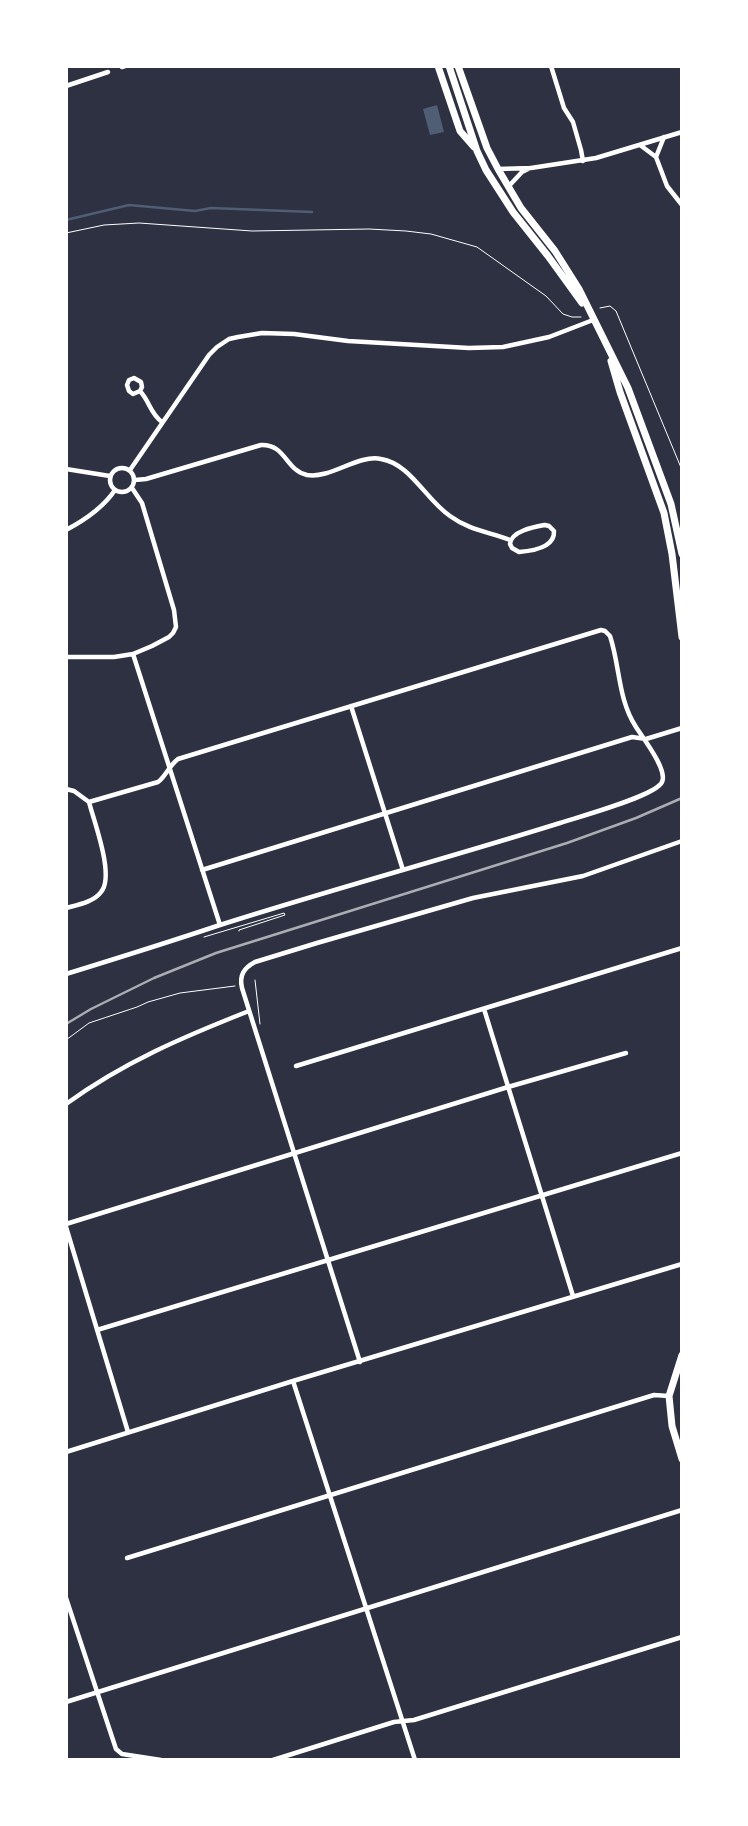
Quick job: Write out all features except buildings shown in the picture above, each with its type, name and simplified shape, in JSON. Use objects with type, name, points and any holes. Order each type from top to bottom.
[{"type":"main road","points":[[438,66],[460,131],[477,151]]},
{"type":"main road","points":[[449,66],[477,151],[486,170],[514,212],[592,316]]},
{"type":"main road","points":[[458,66],[487,148],[498,169],[522,208],[555,251],[579,289],[628,388],[671,504],[682,554]]},
{"type":"main road","points":[[606,344],[620,392],[664,513],[672,554],[682,637]]},
{"type":"main road","points":[[682,1355],[669,1396],[672,1426],[682,1459]]},
{"type":"street","points":[[551,66],[564,108],[573,122],[583,161]]},
{"type":"street","points":[[66,86],[108,72]]},
{"type":"street","points":[[498,169],[531,168],[583,161],[682,132]]},
{"type":"street","points":[[656,157],[664,137]]},
{"type":"street","points":[[640,145],[656,157],[667,186],[682,205]]},
{"type":"street","points":[[508,186],[522,172],[531,168]]},
{"type":"street","points":[[130,470],[213,351],[222,343],[238,336],[278,333],[348,341],[492,348],[514,346],[549,338],[592,316]]},
{"type":"street","points":[[140,391],[146,397],[154,416],[162,422]]},
{"type":"street","points":[[135,480],[146,479],[261,445],[275,448],[294,469],[309,475],[320,474],[380,458],[403,468],[438,507],[460,523],[510,540]]},
{"type":"street","points":[[110,476],[118,468],[130,470]]},
{"type":"street","points":[[66,469],[110,476]]},
{"type":"street","points":[[110,476],[111,484],[116,490],[122,492],[132,488],[135,480],[130,470]]},
{"type":"street","points":[[66,657],[114,657],[133,654],[169,637],[176,627],[176,618],[142,503],[132,488]]},
{"type":"street","points":[[66,530],[98,509],[116,490]]},
{"type":"street","points":[[540,526],[550,526],[554,531],[554,537],[547,545],[526,551],[515,551],[510,544],[510,540],[515,535],[540,526]]},
{"type":"street","points":[[66,974],[220,925],[613,806],[651,792],[660,786],[663,779],[661,768],[627,708],[610,636],[605,631],[595,631],[178,759],[169,766],[162,779],[158,782],[89,802]]},
{"type":"street","points":[[133,654],[220,925]]},
{"type":"street","points":[[351,706],[403,870]]},
{"type":"street","points":[[202,870],[632,737],[646,739],[682,728]]},
{"type":"street","points":[[66,789],[74,791],[89,802],[105,863],[106,882],[101,893],[89,901],[66,908]]},
{"type":"street","points":[[360,1362],[329,1259],[241,986],[241,974],[248,966],[255,962],[317,943],[473,898],[583,876],[682,841]]},
{"type":"street","points":[[296,1066],[682,948]]},
{"type":"street","points":[[484,1009],[573,1296]]},
{"type":"street","points":[[66,1104],[124,1067],[172,1042],[249,1011]]},
{"type":"street","points":[[128,1432],[66,1226],[295,1153],[626,1052]]},
{"type":"street","points":[[97,1330],[682,1153]]},
{"type":"street","points":[[66,1452],[293,1381],[682,1264]]},
{"type":"street","points":[[293,1381],[415,1760]]},
{"type":"street","points":[[127,1558],[654,1395],[669,1396]]},
{"type":"street","points":[[66,1702],[682,1510]]},
{"type":"street","points":[[66,1598],[116,1749],[122,1754],[161,1760]]},
{"type":"street","points":[[273,1760],[391,1723],[414,1720],[682,1637]]},
{"type":"path","points":[[66,233],[104,225],[139,223],[252,231],[369,229],[431,234],[477,247],[526,280],[564,314],[572,317],[582,317]]},
{"type":"path","points":[[600,308],[610,306],[616,311],[682,470]]},
{"type":"path","points":[[204,938],[284,913],[285,915],[239,931]]},
{"type":"path","points":[[255,980],[261,1031]]},
{"type":"path","points":[[66,1040],[89,1023],[162,997],[201,990],[241,986]]},
{"type":"water","points":[[437,105],[444,132],[430,135],[423,109]]},
{"type":"waterway","points":[[66,220],[129,205],[195,211],[211,208],[312,212]]},
{"type":"railway","points":[[66,1024],[91,1009],[154,978],[216,953],[567,843],[636,818],[682,798]]}]
